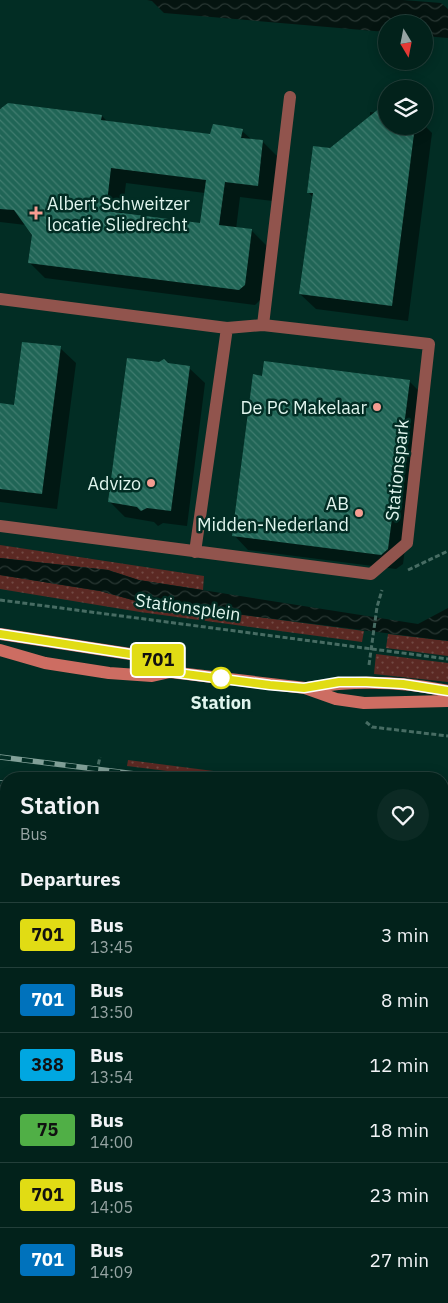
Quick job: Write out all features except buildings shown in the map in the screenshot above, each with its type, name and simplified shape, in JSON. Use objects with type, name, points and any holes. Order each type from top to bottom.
[{"type":"main road","points":[[0,634],[156,658],[170,672]]},
{"type":"main road","points":[[0,650],[45,663],[152,676],[170,672],[304,688],[336,699],[364,703],[448,700]]},
{"type":"main road","points":[[304,688],[339,682],[366,682],[412,685],[448,691]]},
{"type":"street","points":[[263,324],[290,97]]},
{"type":"street","name":"Stationspark","points":[[0,299],[227,328],[263,324],[429,344],[407,543],[371,574],[0,526]]},
{"type":"street","points":[[195,552],[227,328]]},
{"type":"path","points":[[405,571],[448,551]]},
{"type":"path","points":[[371,650],[377,607],[383,587]]},
{"type":"path","name":"Stationsplein","points":[[0,600],[448,660]]},
{"type":"path","points":[[97,772],[100,756]]},
{"type":"shaded area","points":[[0,545],[204,576],[203,590],[138,580],[108,570],[0,558]]},
{"type":"shaded area","points":[[0,575],[100,591],[136,601],[364,631],[362,642],[140,612],[0,589]]},
{"type":"shaded area","points":[[388,634],[448,641],[448,656],[386,648]]},
{"type":"shaded area","points":[[376,654],[448,663],[448,682],[374,674]]},
{"type":"shaded area","points":[[128,760],[221,772],[175,772],[127,766]]},
{"type":"water","points":[[147,0],[403,0],[441,3],[448,9],[448,38],[433,37],[433,15],[378,15],[378,31],[164,13],[152,1]]},
{"type":"water","points":[[0,558],[108,570],[139,580],[418,624],[448,608],[448,641],[136,601],[100,591],[0,575]]},
{"type":"railway","points":[[0,757],[119,772]]},
{"type":"bus line","name":"701","points":[[0,634],[112,653],[156,658],[170,672],[270,685],[304,688],[339,682],[366,682],[403,684],[448,691]]},
{"type":"place","name":"Albert Schweitzer locatie Sliedrecht","points":[[36,213]]},
{"type":"place","name":"De PC Makelaar","points":[[377,407]]},
{"type":"place","name":"Advizo","points":[[151,483]]},
{"type":"place","name":"AB Midden-Nederland","points":[[359,513]]},
{"type":"place","name":"Station","points":[[221,678]]}]
